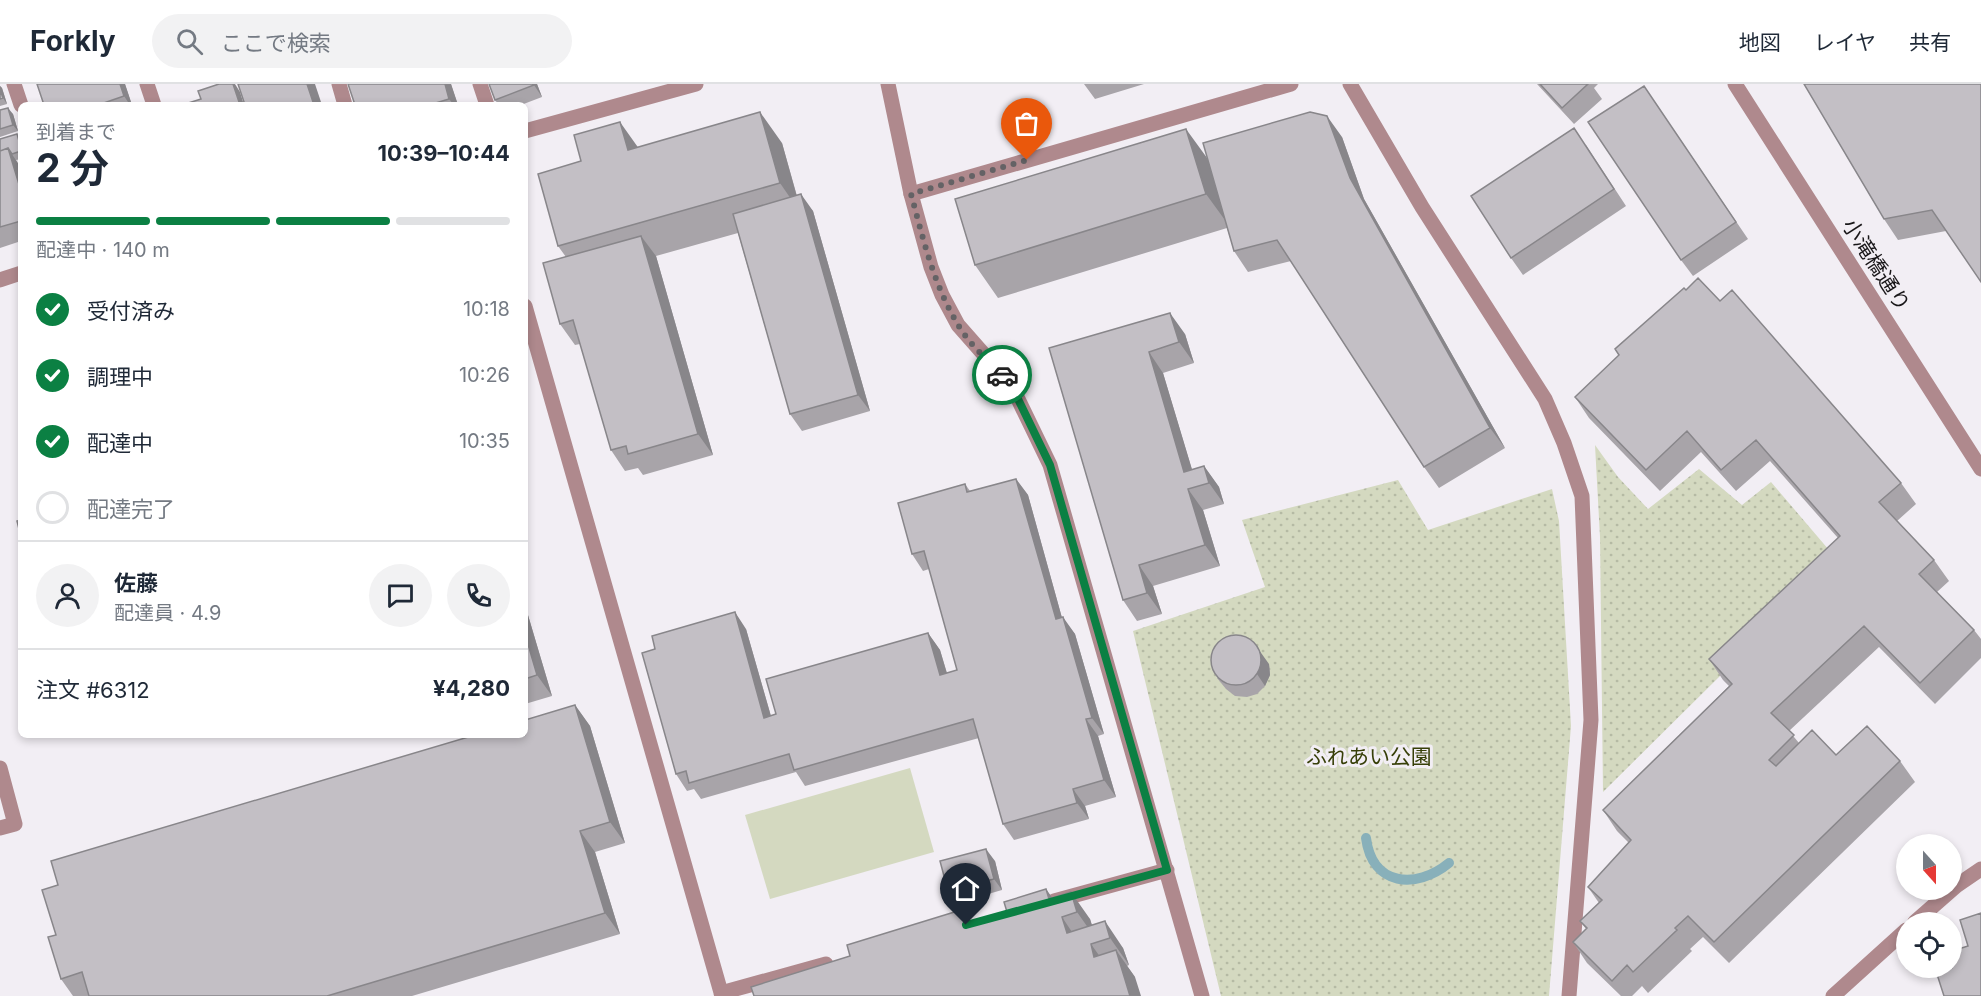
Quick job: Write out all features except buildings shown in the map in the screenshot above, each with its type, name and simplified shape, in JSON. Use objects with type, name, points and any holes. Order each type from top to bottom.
[{"type":"street","points":[[14,84],[20,102]]},
{"type":"street","points":[[147,84],[153,102]]},
{"type":"street","points":[[339,84],[344,102]]},
{"type":"street","points":[[480,84],[486,102]]},
{"type":"street","points":[[528,130],[696,84]]},
{"type":"street","points":[[888,84],[911,194],[931,267],[958,325],[1002,375],[1018,399],[1050,465],[1202,996]]},
{"type":"street","points":[[911,194],[1291,84]]},
{"type":"street","points":[[1350,84],[1422,207],[1545,399],[1564,443],[1582,496],[1591,720],[1569,996]]},
{"type":"street","name":"小滝橋通り","points":[[1735,84],[1981,469]]},
{"type":"street","points":[[0,280],[18,274]]},
{"type":"street","points":[[528,316],[722,994],[836,961]]},
{"type":"street","points":[[0,768],[15,824],[0,828]]},
{"type":"street","points":[[1927,912],[1956,886],[1981,869]]},
{"type":"street","points":[[1041,905],[1167,870]]},
{"type":"street","points":[[1833,996],[1896,939]]},
{"type":"green space","points":[[1595,445],[1618,477],[1648,509],[1699,469],[1742,505],[1771,482],[1829,550],[1719,677],[1603,792],[1600,537]]},
{"type":"green space","name":"ふれあい公園","points":[[1398,480],[1428,530],[1552,489],[1559,521],[1571,726],[1549,996],[1221,996],[1133,631],[1265,587],[1242,520]]},
{"type":"green space","points":[[910,768],[934,852],[770,899],[745,815]]},
{"type":"waterway","points":[[1366,838],[1370,854],[1377,866],[1386,874],[1397,879],[1410,880],[1423,877],[1449,863]]},
{"type":"way so far","points":[[1002,375],[958,325],[942,295],[931,267],[911,194],[1027,160]]},
{"type":"route","points":[[966,925],[1167,870],[1050,465],[1018,399],[1002,375]]}]
